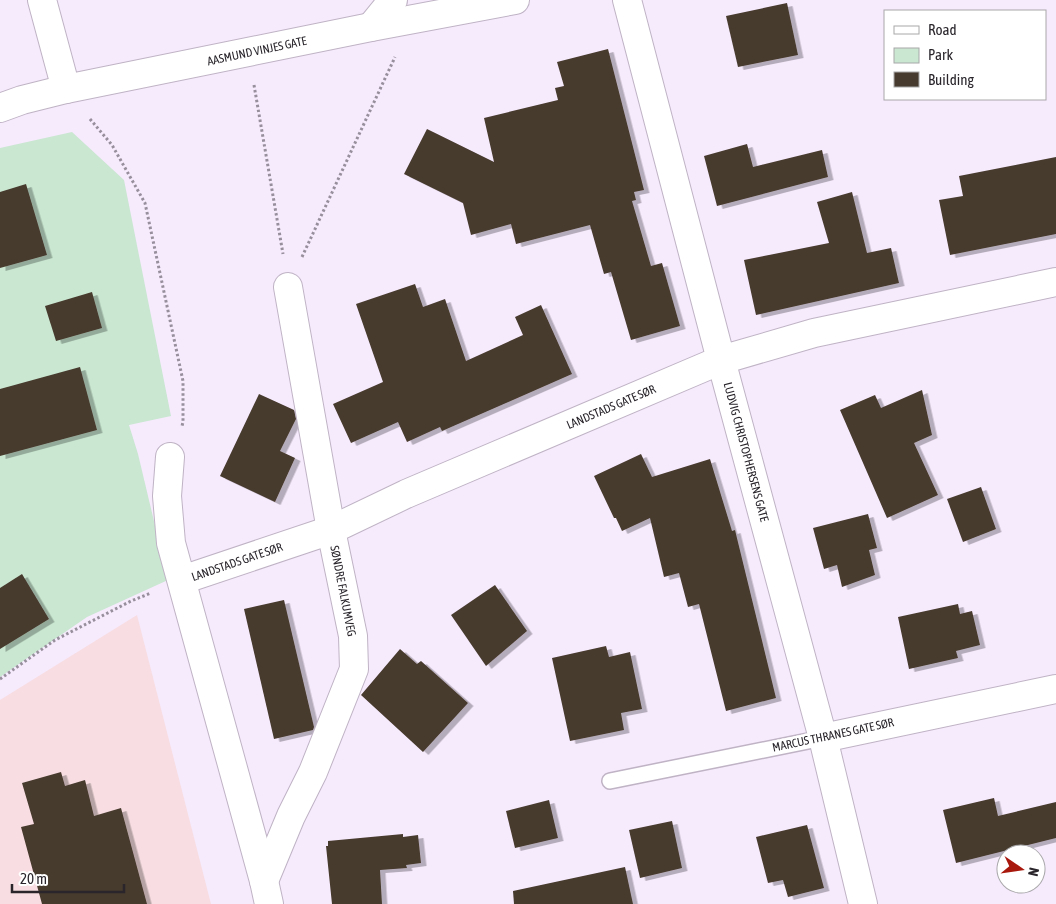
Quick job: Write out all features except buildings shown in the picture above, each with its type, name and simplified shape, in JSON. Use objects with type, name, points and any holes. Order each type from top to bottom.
[{"type":"street","points":[[42,0],[66,89]]},
{"type":"street","points":[[371,27],[393,0]]},
{"type":"street","name":"AASMUND VINJES GATE","points":[[0,108],[22,100],[66,89],[371,27],[515,0]]},
{"type":"street","name":"LUDVIG CHRISTOPHERSENS GATE","points":[[627,0],[721,360],[823,738],[863,904]]},
{"type":"street","name":"LANDSTADS GATE SØR","points":[[182,580],[331,530],[406,494],[721,360],[814,333],[1056,282]]},
{"type":"street","name":"SØNDRE FALKUMVEG","points":[[266,893],[291,816],[313,772],[354,669],[353,636],[331,530],[288,287]]},
{"type":"street","name":"SØNDRE FALKUMVEG","points":[[170,457],[167,496],[171,543],[266,893]]},
{"type":"street","name":"MARCUS THRANES GATE SØR","points":[[823,738],[1056,689]]},
{"type":"lane","name":"MARCUS THRANES GATE SØR","points":[[610,781],[823,738]]},
{"type":"path","points":[[288,287],[413,19]]},
{"type":"path","points":[[249,53],[288,287]]},
{"type":"path","points":[[66,89],[112,145],[145,203],[183,381],[183,422],[170,457]]},
{"type":"path","points":[[0,678],[55,640],[131,601],[182,580]]},
{"type":"shaded area","points":[[137,615],[211,904],[0,904],[0,700]]},
{"type":"green space","points":[[72,132],[124,180],[171,416],[129,425],[138,454],[168,580],[87,617],[0,677],[0,148]]}]
